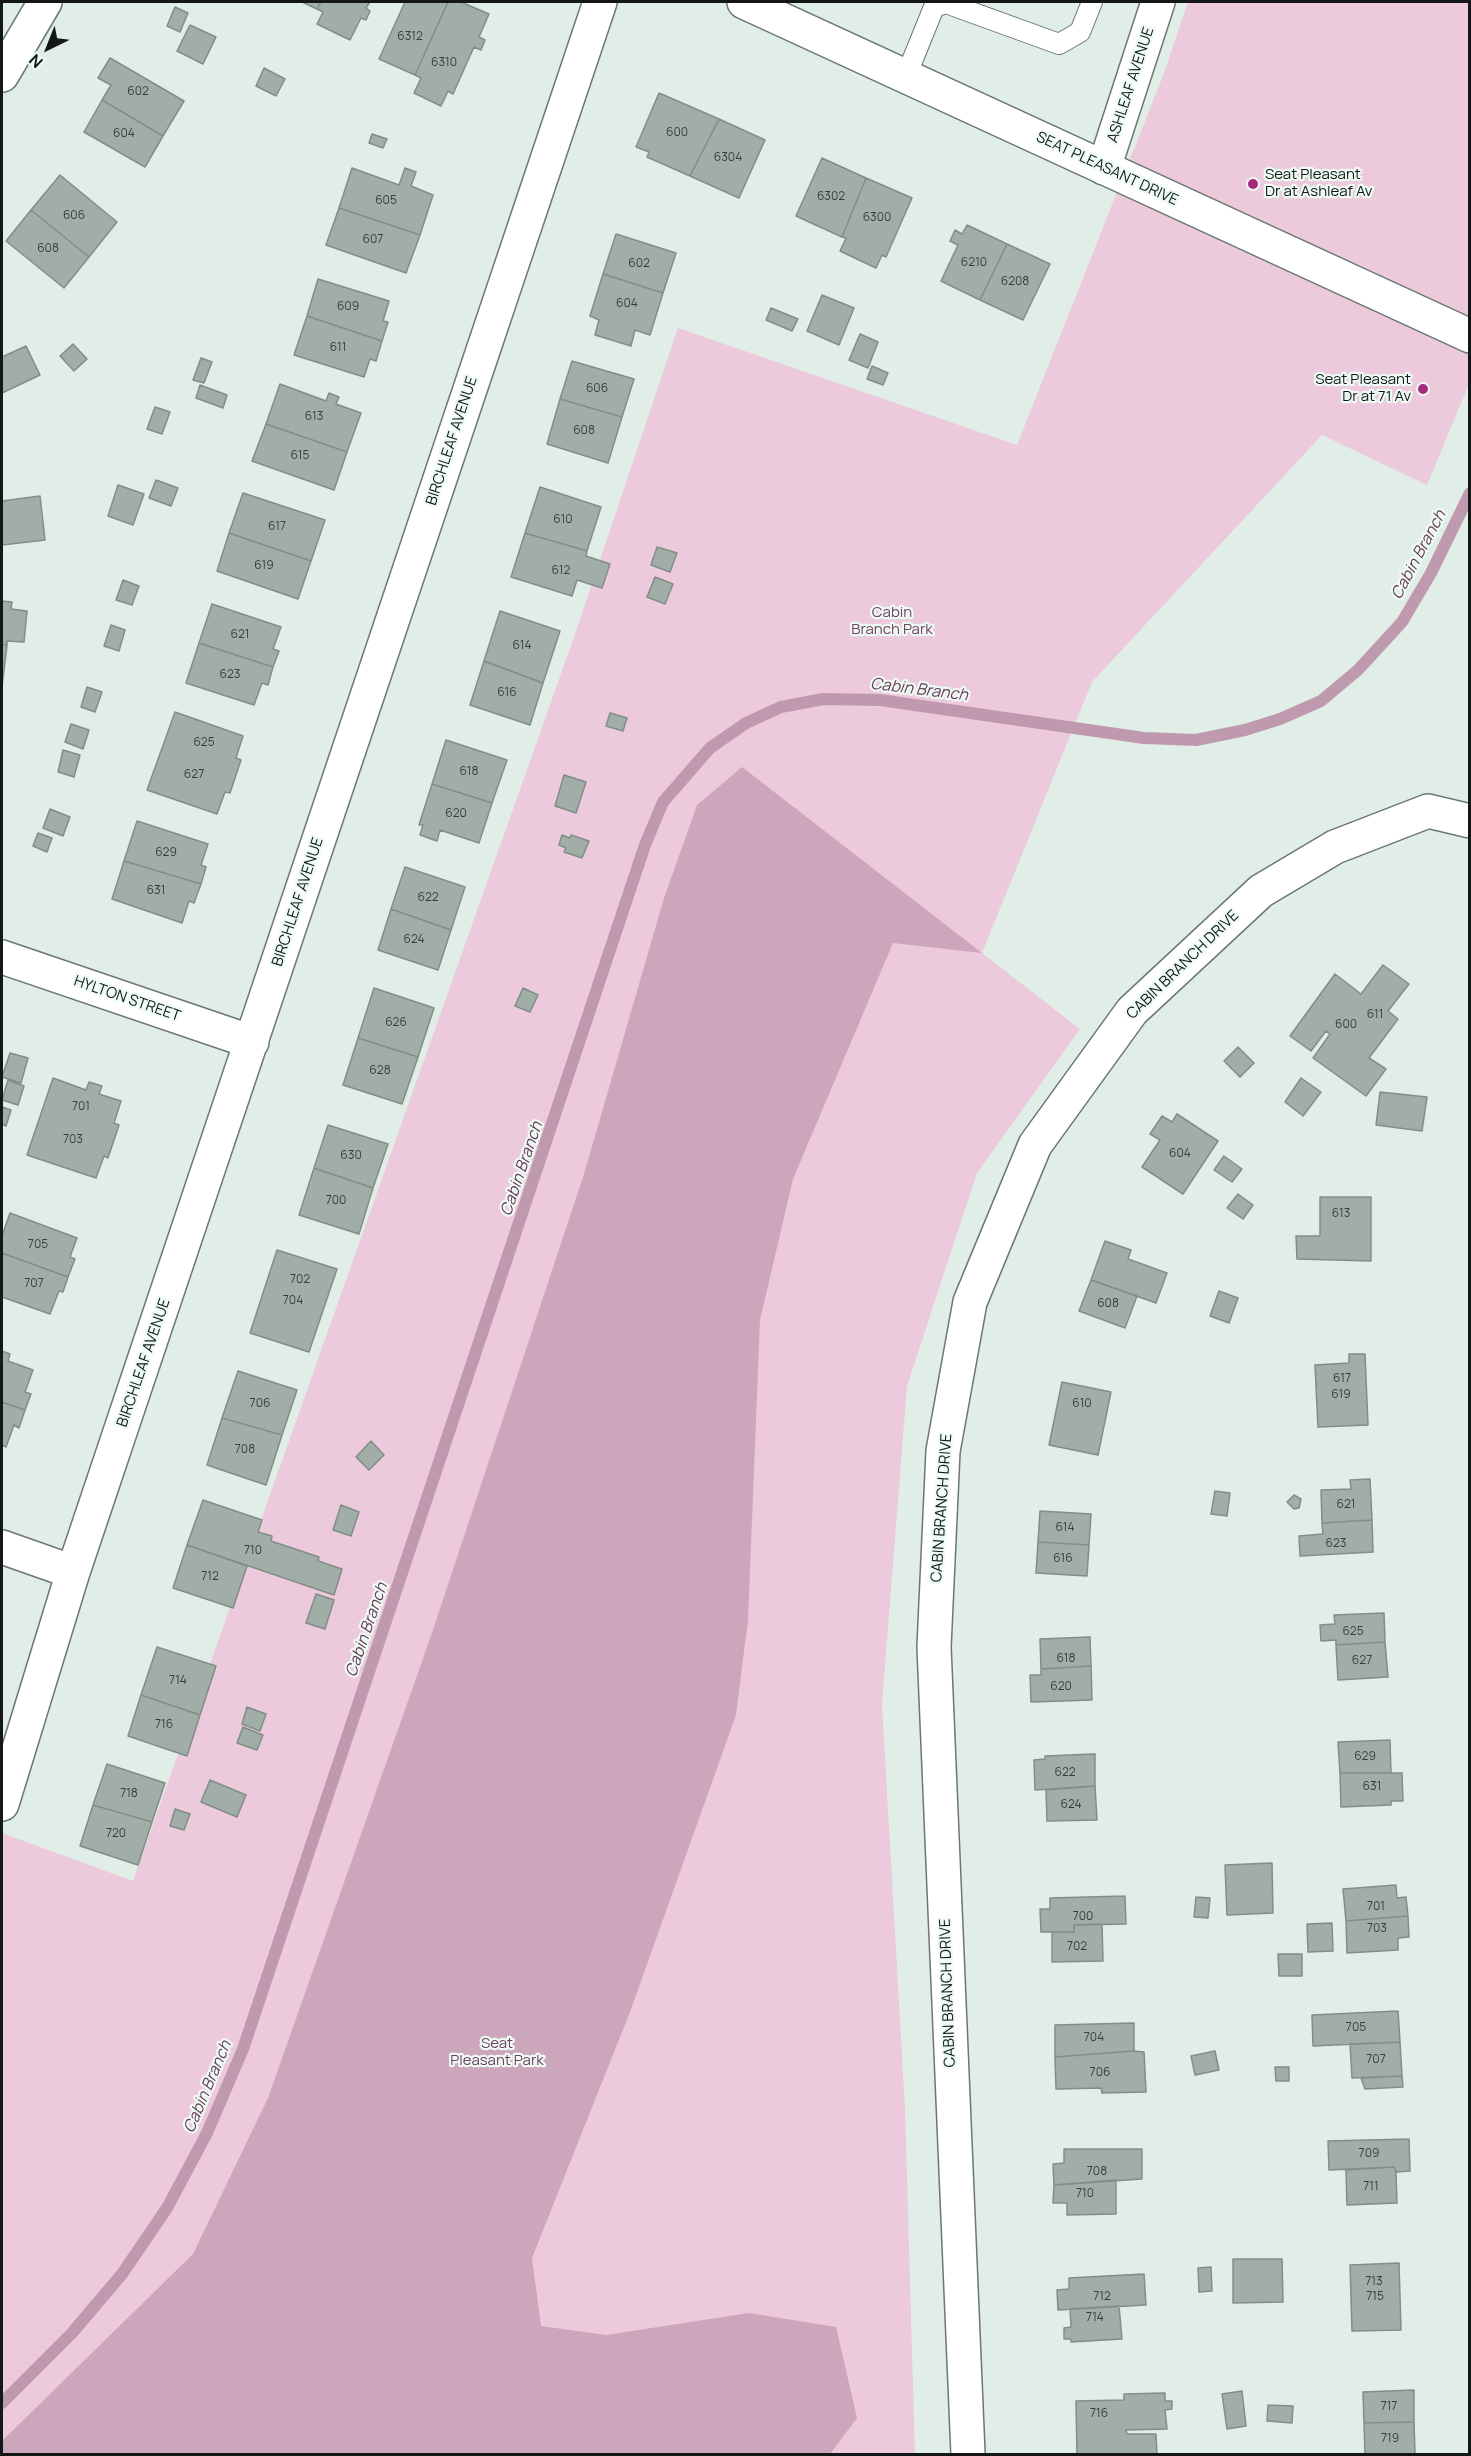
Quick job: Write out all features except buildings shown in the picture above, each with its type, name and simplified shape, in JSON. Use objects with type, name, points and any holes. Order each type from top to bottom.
[{"type":"street","points":[[2,75],[45,2]]},
{"type":"street","name":"BIRCHLEAF AVENUE","points":[[2,1804],[74,1572],[600,2]]},
{"type":"street","name":"SEAT PLEASANT DRIVE","points":[[744,2],[1470,336]]},
{"type":"street","name":"ASHLEAF AVENUE","points":[[1104,168],[1158,2]]},
{"type":"street","name":"CABIN BRANCH DRIVE","points":[[968,2454],[934,1647],[943,1451],[970,1302],[1035,1145],[1132,1011],[1261,891],[1335,847],[1428,811],[1470,821]]},
{"type":"street","name":"HYLTON STREET","points":[[2,957],[252,1042]]},
{"type":"street","points":[[2,1547],[74,1572]]},
{"type":"lane","points":[[906,76],[934,7],[946,3],[1059,44],[1080,32],[1092,2]]},
{"type":"green space","name":"Seat Pleasant Park","points":[[1188,2],[1469,2],[1469,384],[1427,485],[1322,435],[1092,682],[982,953],[1080,1029],[977,1173],[907,1386],[882,1704],[905,2108],[915,2454],[2,2454],[2,1833],[133,1881],[574,637],[678,328],[1017,445],[1164,73]]},
{"type":"green space","points":[[742,767],[982,953],[893,943],[793,1179],[760,1320],[748,1620],[736,1715],[630,2012],[532,2258],[541,2326],[606,2335],[749,2313],[836,2327],[857,2418],[830,2454],[2,2454],[2,2441],[193,2254],[268,2098],[432,1633],[584,1174],[664,898],[697,805]]},
{"type":"waterway","name":"Cabin Branch","points":[[2,2403],[72,2333],[122,2274],[167,2208],[207,2133],[243,2049],[645,845],[663,802],[710,748],[746,723],[781,707],[823,699],[880,700],[1144,738],[1196,740],[1245,730],[1280,719],[1321,701],[1358,670],[1402,622],[1431,573],[1470,493]]},
{"type":"place","name":"Seat Pleasant Dr at Ashleaf Av","points":[[1253,184]]},
{"type":"place","name":"Seat Pleasant Dr at 71 Av","points":[[1423,389]]},
{"type":"park label","name":"Cabin Branch Park","points":[[892,622]]}]
